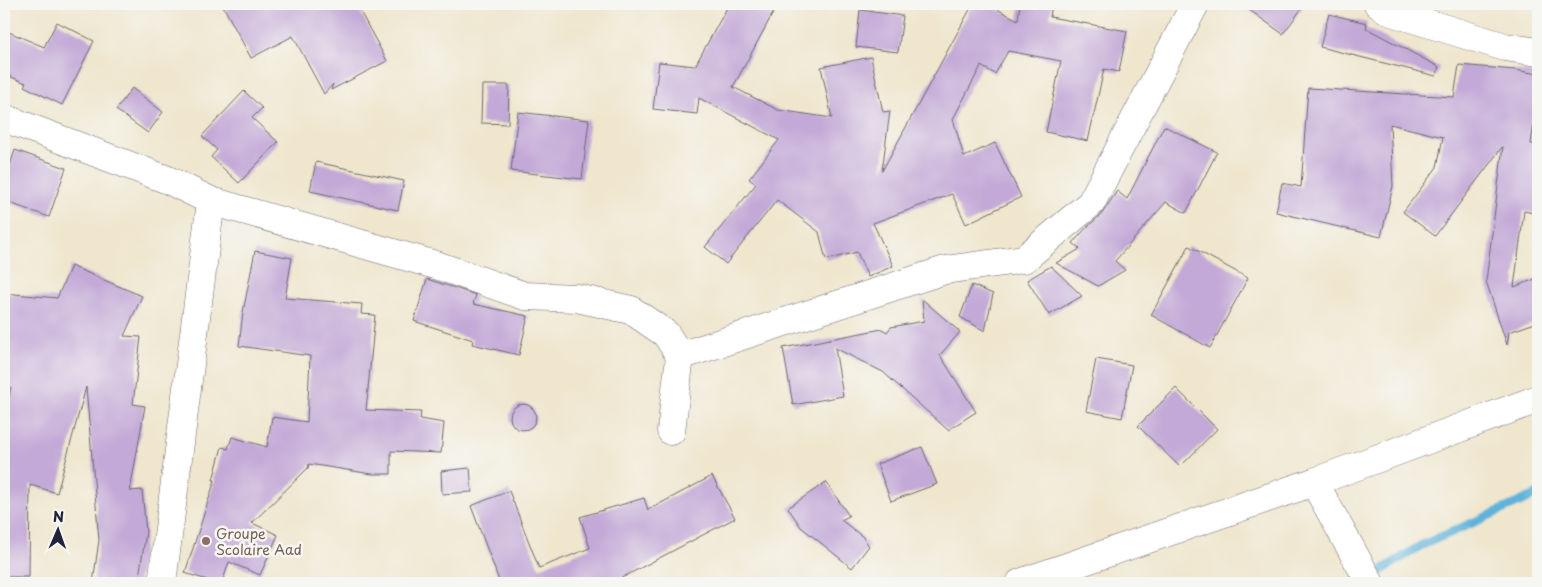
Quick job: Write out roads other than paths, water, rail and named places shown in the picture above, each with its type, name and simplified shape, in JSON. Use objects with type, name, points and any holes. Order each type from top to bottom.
[{"type":"main road","points":[[680,356],[945,270],[1024,259],[1091,203],[1195,4]]},
{"type":"main road","points":[[1378,4],[1391,12],[1505,47],[1538,52]]},
{"type":"main road","points":[[4,118],[168,180],[211,201],[439,266],[525,296],[578,298],[631,310],[666,334],[680,356],[670,431]]},
{"type":"main road","points":[[162,583],[211,201]]},
{"type":"main road","points":[[1020,583],[1314,482],[1538,399]]},
{"type":"main road","points":[[1314,482],[1370,583]]},
{"type":"waterway","points":[[1371,577],[1420,546],[1538,494]]},
{"type":"place","name":"Groupe Scolaire Aad","points":[[206,541]]}]
